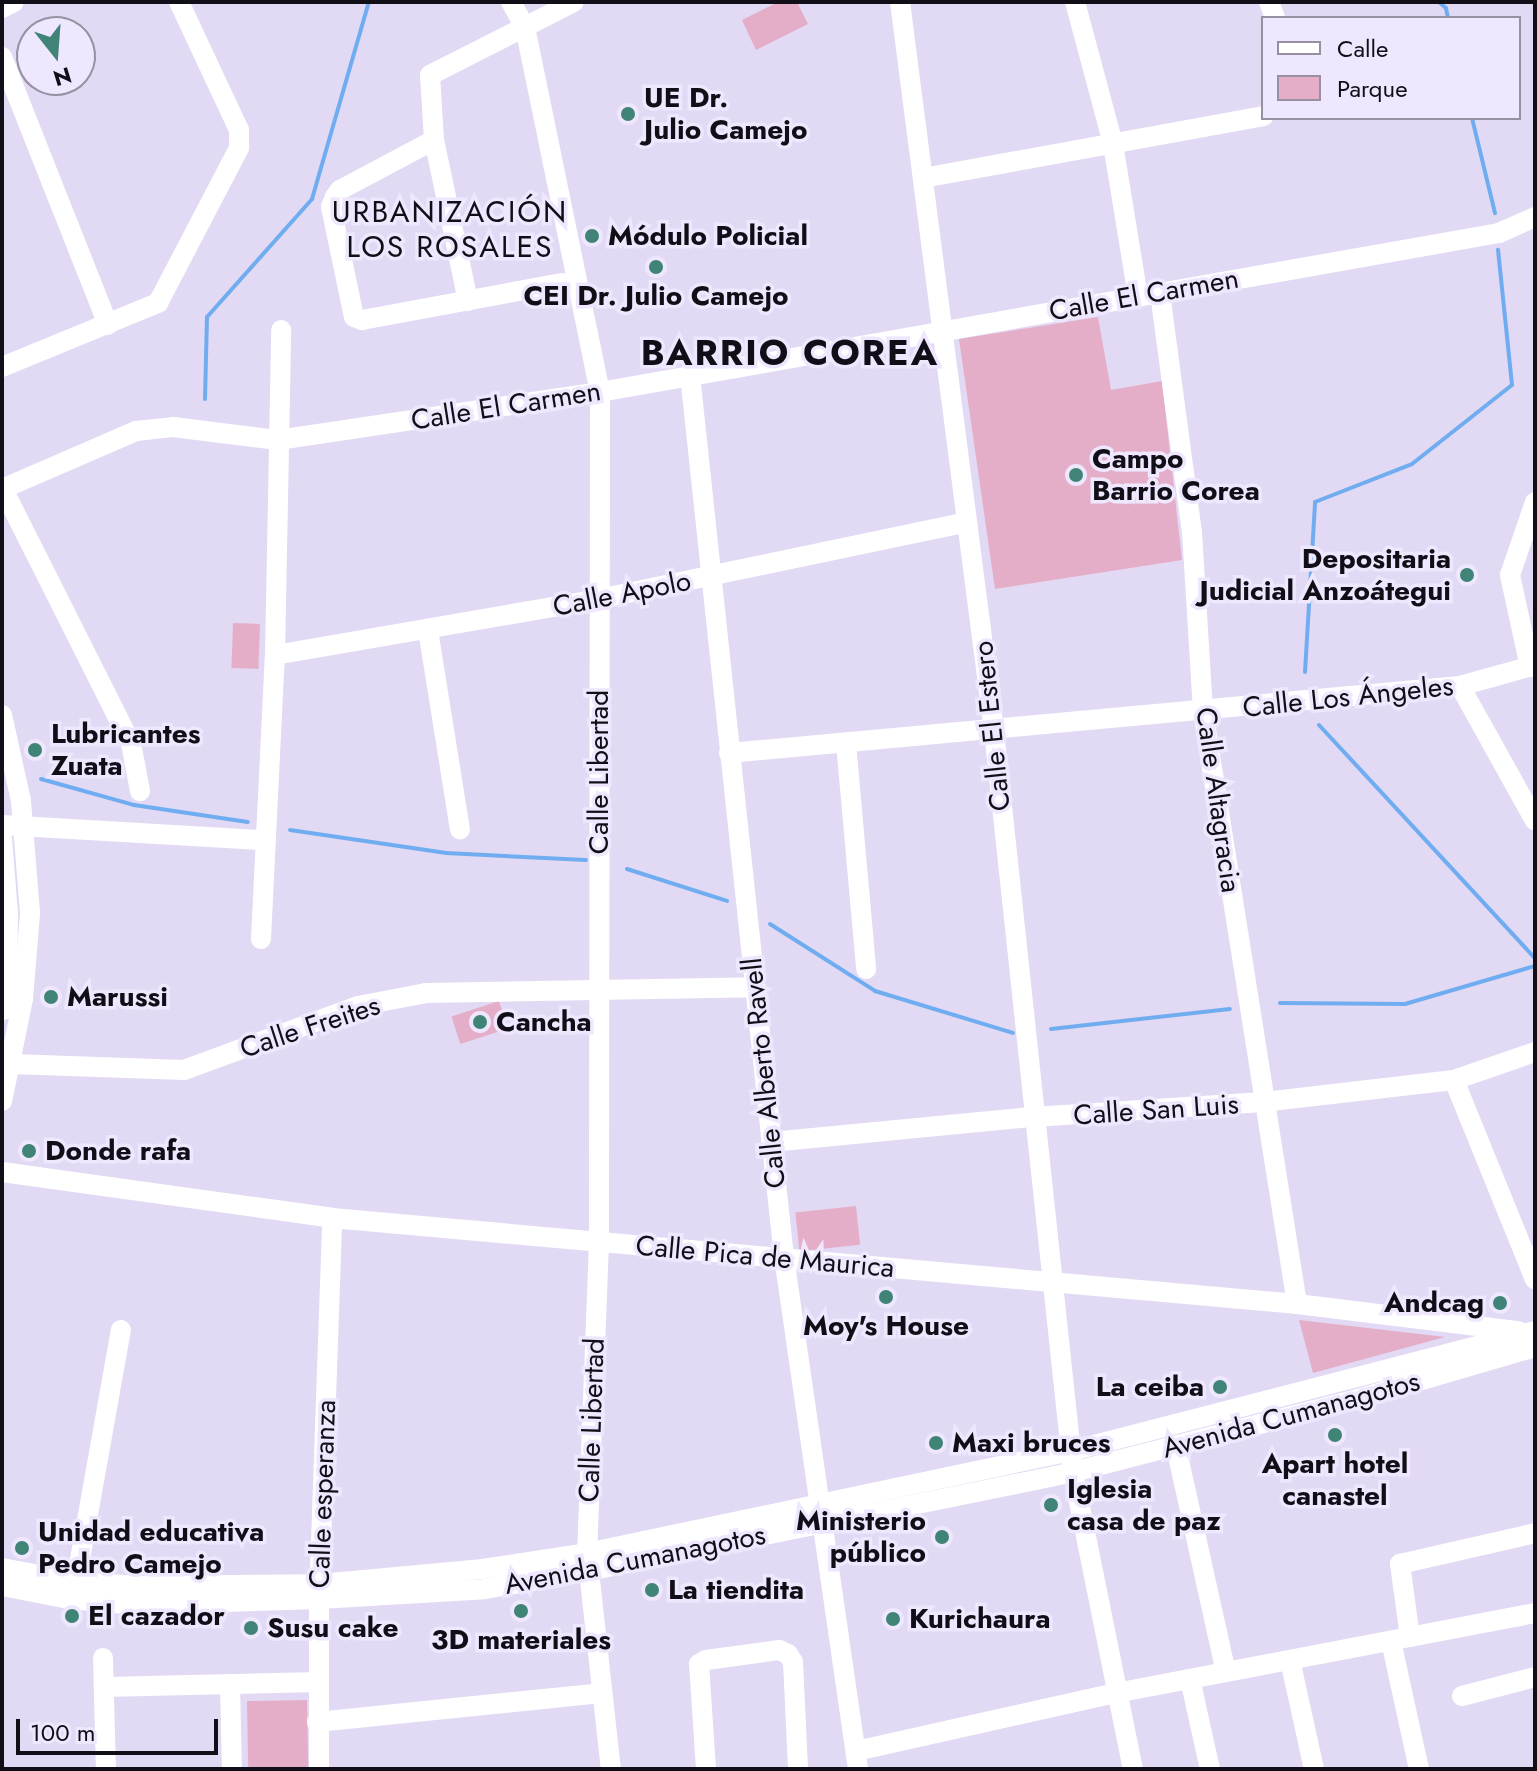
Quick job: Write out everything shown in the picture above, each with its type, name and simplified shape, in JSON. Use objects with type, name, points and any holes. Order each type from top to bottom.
[{"type":"street","points":[[2,8],[14,2]]},
{"type":"street","points":[[2,367],[158,303],[239,148],[239,130],[179,2]]},
{"type":"street","name":"Calle Libertad","points":[[511,2],[525,27],[600,392],[599,1243],[588,1562],[611,1769]]},
{"type":"street","points":[[468,301],[434,140],[430,75],[574,2]]},
{"type":"street","name":"Calle El Estero","points":[[900,2],[994,731],[1072,1461],[1133,1769]]},
{"type":"street","points":[[1075,2],[1113,144],[1138,297]]},
{"type":"street","points":[[2,57],[108,325]]},
{"type":"street","points":[[923,178],[1261,116]]},
{"type":"street","points":[[434,140],[340,190],[335,197],[331,207],[354,317],[362,320],[562,283]]},
{"type":"street","name":"Calle El Carmen","points":[[2,488],[136,431],[173,427],[278,440],[600,392],[942,329],[1499,233],[1535,217]]},
{"type":"street","name":"Calle Altagracia","points":[[1160,293],[1192,532],[1203,711],[1297,1304]]},
{"type":"street","points":[[261,939],[275,655],[281,330]]},
{"type":"street","name":"Calle Alberto Ravell","points":[[690,375],[709,576],[784,1257],[857,1760]]},
{"type":"street","points":[[2,488],[131,743],[140,791]]},
{"type":"street","points":[[1532,666],[1510,575],[1535,502]]},
{"type":"street","name":"Calle Apolo","points":[[275,655],[599,599],[967,522]]},
{"type":"street","points":[[428,630],[460,829]]},
{"type":"street","name":"Calle Los Ángeles","points":[[729,753],[1460,686],[1532,666]]},
{"type":"street","points":[[1460,686],[1535,821]]},
{"type":"street","points":[[2,715],[23,825],[30,914],[23,999],[2,1101]]},
{"type":"street","points":[[846,743],[866,969]]},
{"type":"street","points":[[2,825],[265,840]]},
{"type":"street","points":[[2,839],[8,913],[7,982],[2,1011]]},
{"type":"street","name":"Calle Freites","points":[[12,1064],[184,1070],[371,1003],[426,993],[755,987]]},
{"type":"street","name":"Calle San Luis","points":[[771,1142],[1033,1117],[1264,1102],[1454,1080],[1535,1052]]},
{"type":"street","points":[[1454,1080],[1535,1279]]},
{"type":"street","name":"Calle Pica de Maurica","points":[[2,1172],[332,1218],[1297,1304],[1533,1337]]},
{"type":"street","name":"Calle esperanza","points":[[319,1769],[320,1592],[332,1218]]},
{"type":"street","points":[[76,1582],[121,1330]]},
{"type":"street","name":"Avenida Cumanagotos","points":[[1072,1461],[1176,1447],[1533,1337]]},
{"type":"street","name":"Avenida Cumanagotos","points":[[2,1568],[76,1582],[141,1586],[320,1592],[485,1589],[588,1562],[1072,1461],[1533,1337]]},
{"type":"street","points":[[1176,1447],[1226,1672]]},
{"type":"street","points":[[1419,1769],[1400,1639],[1400,1564],[1535,1533]]},
{"type":"street","name":"Avenida Cumanagotos","points":[[2,1586],[69,1599],[137,1605],[320,1592]]},
{"type":"street","points":[[857,1760],[1116,1693],[1535,1613]]},
{"type":"street","points":[[706,1769],[699,1664],[706,1660],[779,1650],[788,1654],[793,1662],[798,1769]]},
{"type":"street","points":[[103,1658],[106,1769]]},
{"type":"street","points":[[1290,1660],[1314,1769]]},
{"type":"street","points":[[1462,1696],[1535,1677]]},
{"type":"street","points":[[1190,1679],[1210,1769]]},
{"type":"street","points":[[104,1687],[319,1682]]},
{"type":"street","points":[[230,1684],[232,1769]]},
{"type":"street","points":[[317,1722],[602,1693]]},
{"type":"green space","points":[[778,2],[797,2],[808,24],[756,50],[742,20]]},
{"type":"green space","name":"Campo Barrio Corea","points":[[1098,317],[1111,390],[1162,381],[1182,560],[995,589],[959,339]]},
{"type":"green space","points":[[233,623],[260,624],[258,669],[231,668]]},
{"type":"green space","name":"Cancha","points":[[499,1001],[508,1029],[460,1044],[451,1016]]},
{"type":"green space","points":[[856,1206],[860,1245],[799,1251],[795,1212]]},
{"type":"green space","points":[[1299,1320],[1445,1337],[1313,1373]]},
{"type":"green space","points":[[307,1700],[308,1769],[248,1769],[247,1701]]},
{"type":"waterway","points":[[205,399],[207,317],[312,199],[369,2]]},
{"type":"waterway","points":[[1439,2],[1446,8],[1448,16]]},
{"type":"waterway","points":[[1472,120],[1495,213]]},
{"type":"waterway","points":[[1305,672],[1315,502],[1412,464],[1512,385],[1498,250]]},
{"type":"waterway","points":[[1319,725],[1535,958]]},
{"type":"waterway","points":[[41,779],[134,805],[248,822]]},
{"type":"waterway","points":[[290,830],[446,853],[586,860]]},
{"type":"waterway","points":[[627,869],[727,901]]},
{"type":"waterway","points":[[770,924],[875,991],[1013,1033]]},
{"type":"waterway","points":[[1280,1003],[1405,1004],[1535,966]]},
{"type":"waterway","points":[[1051,1029],[1230,1009]]},
{"type":"place","name":"UE Dr. Julio Camejo","points":[[628,114]]},
{"type":"place","name":"Módulo Policial","points":[[592,236]]},
{"type":"place","name":"CEI Dr. Julio Camejo","points":[[656,267]]},
{"type":"place","name":"Campo Barrio Corea","points":[[1076,475]]},
{"type":"place","name":"Depositaria Judicial Anzoátegui","points":[[1467,575]]},
{"type":"place","name":"Lubricantes Zuata","points":[[35,750]]},
{"type":"place","name":"Marussi","points":[[51,997]]},
{"type":"place","name":"Cancha","points":[[480,1022]]},
{"type":"place","name":"Donde rafa","points":[[29,1151]]},
{"type":"place","name":"Moy's House","points":[[886,1297]]},
{"type":"place","name":"Andcag","points":[[1500,1303]]},
{"type":"place","name":"La ceiba","points":[[1220,1387]]},
{"type":"place","name":"Apart hotel canastel","points":[[1335,1435]]},
{"type":"place","name":"Maxi bruces","points":[[936,1443]]},
{"type":"place","name":"Iglesia casa de paz","points":[[1051,1505]]},
{"type":"place","name":"Ministerio público","points":[[942,1537]]},
{"type":"place","name":"Unidad educativa Pedro Camejo","points":[[22,1548]]},
{"type":"place","name":"La tiendita","points":[[652,1590]]},
{"type":"place","name":"3D materiales","points":[[521,1611]]},
{"type":"place","name":"El cazador","points":[[72,1616]]},
{"type":"place","name":"Kurichaura","points":[[893,1619]]},
{"type":"place","name":"Susu cake","points":[[251,1628]]},
{"type":"district","name":"URBANIZACIÓN LOS ROSALES","points":[[450,229]]},
{"type":"district","name":"BARRIO COREA","points":[[790,353]]}]
